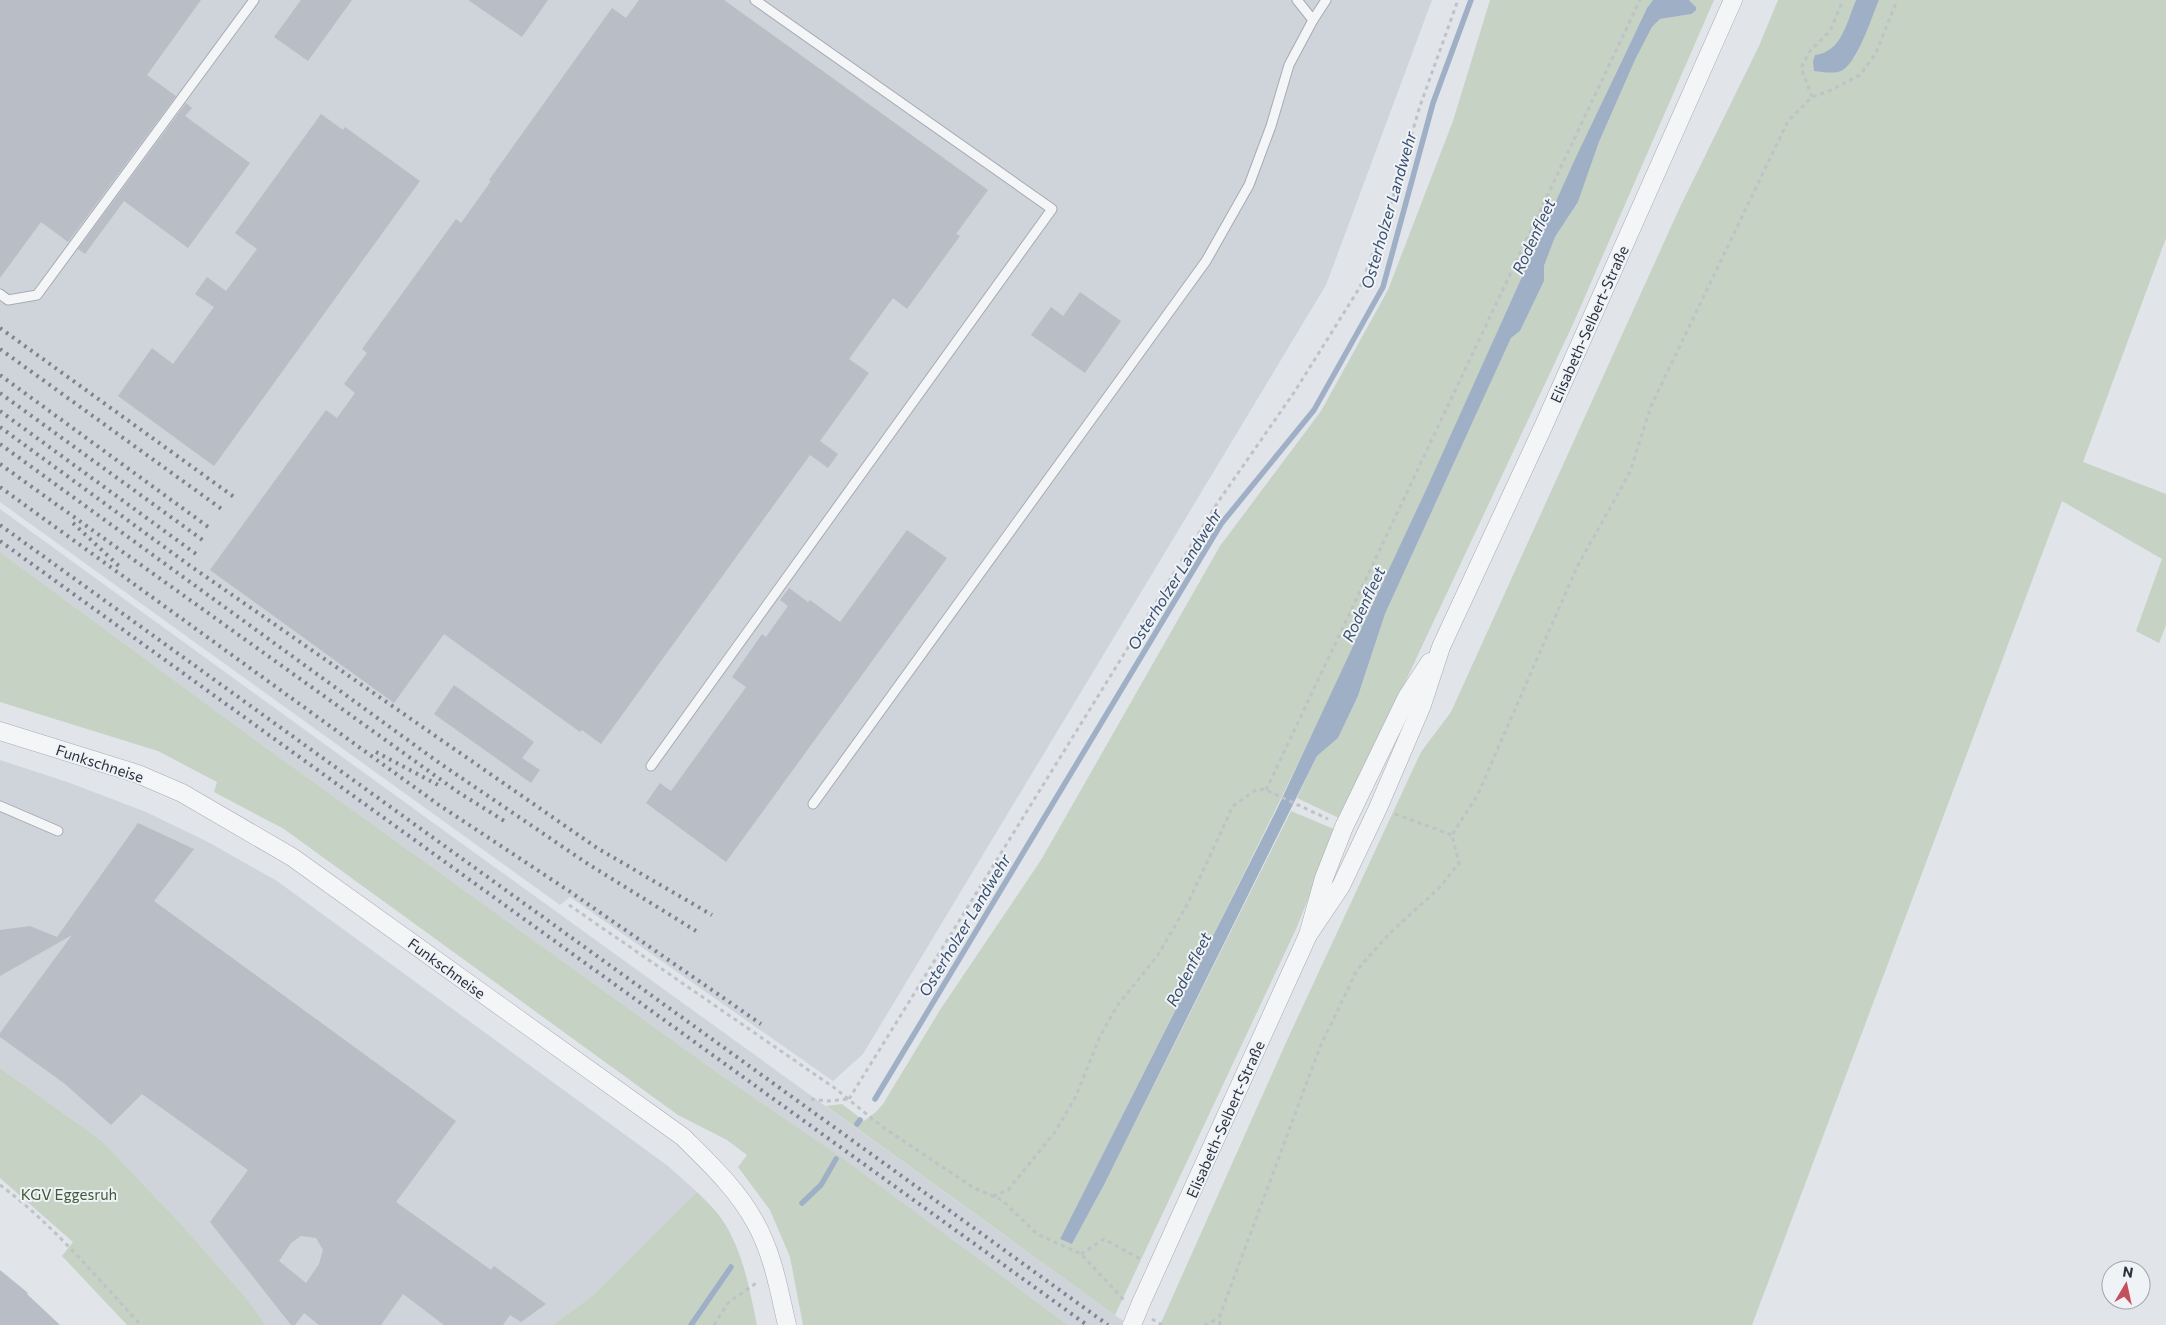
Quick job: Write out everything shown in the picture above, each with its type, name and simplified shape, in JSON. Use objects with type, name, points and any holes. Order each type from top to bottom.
[{"type":"street","name":"Elisabeth-Selbert-Straße","points":[[1308,935],[1341,886],[1378,808],[1422,705],[1441,647],[1544,425],[1733,0]]},
{"type":"street","name":"Elisabeth-Selbert-Straße","points":[[1139,1307],[1308,935],[1324,878],[1344,827],[1407,696],[1441,647]]},
{"type":"street","name":"Funkschneise","points":[[0,730],[138,774],[182,794],[300,862],[682,1137],[726,1181],[755,1222],[768,1250],[787,1325]]},
{"type":"street","points":[[1132,1325],[1139,1307]]},
{"type":"lane","points":[[0,294],[8,300],[37,296],[254,0]]},
{"type":"lane","points":[[651,766],[1052,209],[755,0]]},
{"type":"lane","points":[[1297,0],[1313,20]]},
{"type":"lane","points":[[812,804],[1206,261],[1250,185],[1271,126],[1289,65],[1326,0]]},
{"type":"lane","points":[[0,806],[58,831]]},
{"type":"path","points":[[850,1099],[1218,502],[1295,391],[1360,287],[1388,214],[1420,106],[1458,0]]},
{"type":"path","points":[[1266,790],[1640,0]]},
{"type":"path","points":[[1812,97],[1801,68],[1809,52],[1830,31],[1843,0]]},
{"type":"path","points":[[1220,1325],[1219,1318],[1320,1048],[1352,979],[1357,970],[1388,935],[1441,886],[1459,863],[1452,835],[1478,794],[1577,567],[1630,472],[1651,406],[1783,130],[1788,121],[1812,97],[1829,91],[1860,75],[1876,53],[1897,0]]},
{"type":"path","points":[[993,1196],[1008,1190],[1054,1132],[1072,1104],[1100,1036],[1118,1006],[1158,955],[1188,903],[1233,806],[1254,791],[1266,790],[1298,805]]},
{"type":"path","points":[[1378,808],[1452,835]]},
{"type":"path","points":[[569,905],[850,1099],[881,1126],[974,1188],[1002,1200],[1037,1234],[1081,1254],[1120,1298],[1139,1307],[1162,1325]]},
{"type":"path","points":[[811,1099],[827,1101],[850,1099]]},
{"type":"path","points":[[0,1185],[19,1199],[71,1250],[141,1325]]},
{"type":"path","points":[[1081,1254],[1104,1239],[1158,1268]]},
{"type":"path","points":[[714,1325],[728,1303],[756,1281],[776,1277]]},
{"type":"path","points":[[1204,1325],[1219,1318]]},
{"type":"shaded area","points":[[0,0],[1432,0],[1326,285],[863,1054],[833,1081],[570,897],[560,905],[0,502]]},
{"type":"shaded area","points":[[0,509],[1129,1325],[1068,1325],[844,1159],[718,1073],[265,747],[0,552]]},
{"type":"shaded area","points":[[0,760],[70,783],[146,812],[208,842],[277,881],[668,1166],[697,1192],[592,1296],[553,1325],[266,1325],[247,1299],[180,1223],[102,1141],[0,1068]]},
{"type":"green space","points":[[1490,0],[1653,0],[1647,8],[1579,152],[1382,587],[1304,751],[1060,1239],[1072,1244],[1105,1183],[1291,811],[1336,830],[1296,929],[1115,1315],[826,1106],[842,1104],[864,1121],[883,1104],[940,1010],[1041,860],[1220,546],[1321,411],[1388,290],[1453,121]]},
{"type":"green space","points":[[1689,0],[1714,0],[1573,324],[1341,819],[1297,798],[1317,756],[1338,738],[1358,696],[1385,614],[1511,338],[1520,331],[1544,281],[1544,266],[1555,237],[1578,202],[1599,142],[1635,60],[1652,27],[1660,19],[1693,14],[1696,7]]},
{"type":"green space","points":[[1778,0],[1856,0],[1842,35],[1832,48],[1824,53],[1815,55],[1813,61],[1854,58],[1879,0],[2166,0],[2166,238],[2083,462],[2166,494],[2166,625],[2159,643],[2136,631],[2162,559],[2062,501],[1752,1325],[1160,1325],[1289,1036],[1421,752],[1451,712],[1680,207],[1759,46]]},
{"type":"green space","points":[[0,552],[265,747],[718,1073],[844,1159],[1068,1325],[803,1325],[790,1257],[770,1210],[738,1167],[747,1155],[727,1140],[678,1115],[284,829],[214,792],[217,782],[158,751],[0,702]]},
{"type":"green space","name":"KGV Eggesruh","points":[[0,1068],[102,1141],[180,1223],[247,1299],[266,1325],[127,1325],[62,1256],[73,1242],[0,1178]]},
{"type":"green space","points":[[697,1192],[718,1214],[735,1243],[744,1269],[757,1325],[553,1325],[592,1296]]},
{"type":"water","points":[[1653,0],[1689,0],[1696,7],[1696,10],[1692,14],[1660,19],[1652,27],[1635,60],[1599,142],[1578,202],[1555,237],[1544,266],[1544,281],[1520,331],[1511,338],[1385,614],[1358,696],[1338,738],[1317,756],[1105,1183],[1072,1244],[1060,1239],[1277,809],[1425,492],[1575,159],[1647,8]]},
{"type":"water","points":[[1856,0],[1879,0],[1853,59],[1847,67],[1838,72],[1814,71],[1813,61],[1815,55],[1824,53],[1837,42],[1846,26]]},
{"type":"building","points":[[0,0],[201,0],[147,75],[176,96],[68,242],[41,222],[0,278]]},
{"type":"building","points":[[301,0],[352,0],[308,61],[274,37]]},
{"type":"building","points":[[468,0],[548,0],[522,37]]},
{"type":"building","points":[[639,0],[724,0],[988,190],[956,234],[960,236],[907,309],[893,298],[849,359],[869,373],[820,441],[838,454],[828,468],[810,455],[601,744],[582,730],[580,732],[444,634],[394,703],[210,570],[326,410],[337,418],[355,393],[344,384],[367,353],[362,349],[456,219],[461,223],[491,181],[489,180],[612,8],[626,18]]},
{"type":"building","points":[[186,103],[192,108],[185,116],[250,163],[188,248],[124,201],[85,254],[78,249]]},
{"type":"building","points":[[321,114],[343,130],[345,127],[420,181],[214,466],[118,396],[152,348],[173,364],[214,307],[195,294],[207,277],[226,291],[257,249],[235,233]]},
{"type":"building","points":[[1080,292],[1121,321],[1085,373],[1031,335],[1051,307],[1063,316]]},
{"type":"building","points":[[907,530],[947,558],[726,862],[646,803],[660,783],[671,791],[746,687],[732,677],[762,634],[766,637],[788,606],[780,600],[789,588],[808,602],[810,600],[840,622]]},
{"type":"building","points":[[454,685],[534,742],[522,758],[540,770],[531,783],[434,714]]},
{"type":"building","points":[[138,823],[194,849],[154,901],[456,1121],[396,1202],[491,1270],[494,1266],[546,1304],[521,1322],[510,1315],[503,1325],[444,1325],[403,1294],[381,1325],[319,1325],[304,1313],[295,1325],[291,1325],[210,1222],[248,1170],[142,1094],[111,1125],[65,1084],[0,1037],[0,1033],[72,935],[0,976],[0,930],[30,926],[57,937]],"holes":[[[301,1236],[316,1238],[323,1250],[319,1264],[306,1283],[279,1261],[291,1243]]]},
{"type":"building","points":[[0,1270],[28,1293],[60,1325],[0,1325]]},
{"type":"waterway","name":"Osterholzer Landwehr","points":[[875,1099],[1221,524],[1314,410],[1383,287],[1433,103],[1471,0]]},
{"type":"waterway","points":[[857,1124],[860,1120]]},
{"type":"waterway","points":[[802,1203],[821,1185],[836,1159]]},
{"type":"waterway","points":[[691,1325],[731,1267]]},
{"type":"railway","points":[[0,328],[234,497]]},
{"type":"railway","points":[[0,349],[223,510]]},
{"type":"railway","points":[[0,375],[211,529]]},
{"type":"railway","points":[[0,393],[204,541]]},
{"type":"railway","points":[[0,411],[196,554]]},
{"type":"railway","points":[[0,427],[189,565],[597,848],[712,915]]},
{"type":"railway","points":[[0,444],[438,762],[588,864],[696,931]]},
{"type":"railway","points":[[0,464],[458,792],[506,822]]},
{"type":"railway","points":[[0,487],[439,805],[569,891],[761,1024]]},
{"type":"railway","points":[[73,523],[122,569]]},
{"type":"railway","points":[[0,525],[1108,1325]]},
{"type":"railway","points":[[0,541],[1087,1325]]},
{"type":"railway","points":[[376,752],[440,786]]},
{"type":"water label","name":"Rodenfleet","points":[[1533,236]]},
{"type":"water label","name":"Rodenfleet","points":[[1363,604]]},
{"type":"water label","name":"Rodenfleet","points":[[1188,969]]}]
